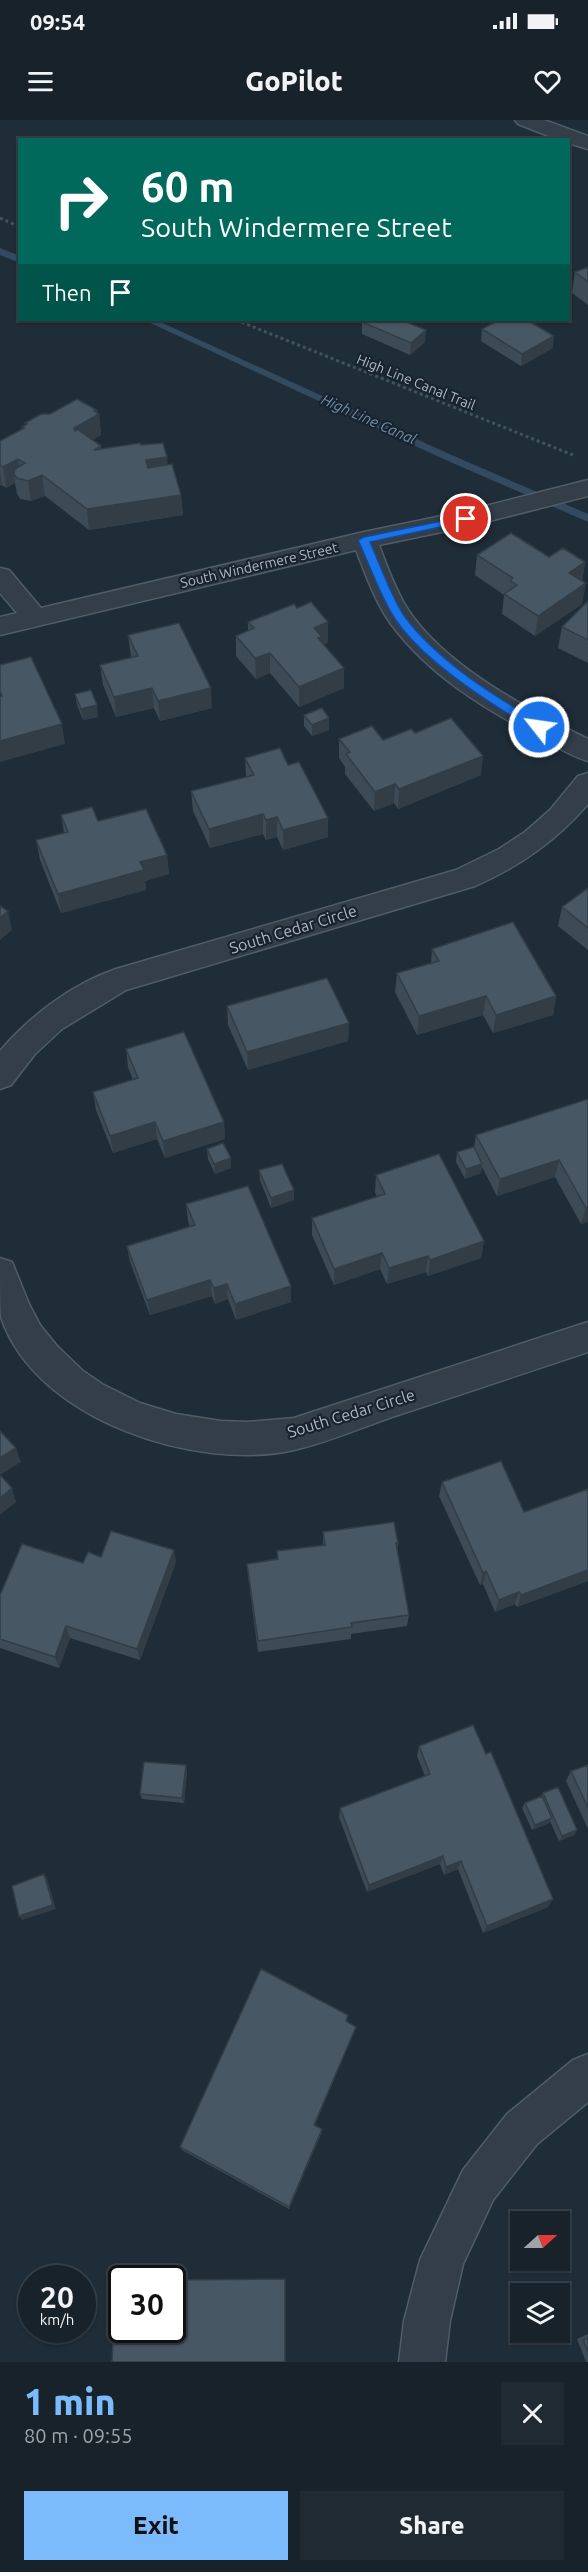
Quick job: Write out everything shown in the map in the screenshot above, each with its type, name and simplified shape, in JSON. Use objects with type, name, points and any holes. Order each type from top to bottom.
[{"type":"street","points":[[525,120],[588,143]]},
{"type":"street","name":"South Windermere Street","points":[[0,626],[364,540],[466,519],[588,488]]},
{"type":"street","points":[[364,540],[400,618],[432,653],[496,702],[588,751]]},
{"type":"street","points":[[0,576],[36,618]]},
{"type":"street","name":"South Cedar Circle","points":[[0,1076],[12,1056],[42,1027],[71,1005],[116,981],[465,878],[487,869],[522,850],[555,823],[588,783]]},
{"type":"street","name":"South Cedar Circle","points":[[0,1272],[9,1298],[29,1337],[54,1368],[89,1394],[133,1417],[159,1427],[221,1438],[294,1434],[588,1337]]},
{"type":"street","points":[[422,2362],[427,2321],[442,2260],[478,2185],[522,2129],[588,2075]]},
{"type":"path","points":[[0,218],[18,226]]},
{"type":"path","name":"High Line Canal Trail","points":[[238,321],[577,457]]},
{"type":"building","points":[[588,267],[588,282],[575,272]]},
{"type":"building","points":[[404,321],[426,330],[411,343],[362,322]]},
{"type":"building","points":[[497,321],[529,321],[554,336],[522,354],[482,329]]},
{"type":"building","points":[[77,399],[97,410],[94,411],[99,414],[74,428],[75,431],[77,429],[101,446],[94,450],[140,443],[141,445],[163,443],[167,457],[146,460],[148,468],[172,464],[181,495],[87,509],[42,475],[28,481],[17,478],[14,474],[15,469],[25,463],[18,459],[3,467],[0,465],[0,441],[24,428],[22,427],[27,424],[25,423],[41,414],[50,414]]},
{"type":"building","points":[[511,533],[549,557],[563,548],[585,562],[569,573],[586,583],[538,616],[504,594],[517,585],[510,581],[513,578],[477,555]]},
{"type":"building","points":[[588,601],[588,640],[562,627]]},
{"type":"building","points":[[311,602],[328,622],[314,628],[322,637],[318,638],[344,668],[299,687],[270,653],[255,658],[236,636],[254,628],[248,622],[294,604],[297,608]]},
{"type":"building","points":[[179,623],[211,688],[158,701],[152,688],[114,697],[100,665],[138,656],[128,635]]},
{"type":"building","points":[[31,657],[62,724],[0,741],[0,696],[2,696],[0,665]]},
{"type":"building","points":[[91,690],[97,705],[81,709],[75,694]]},
{"type":"building","points":[[322,708],[329,718],[312,725],[304,715]]},
{"type":"building","points":[[451,718],[483,756],[399,789],[395,784],[375,792],[346,754],[350,752],[339,739],[372,726],[383,740],[411,729],[415,733]]},
{"type":"building","points":[[280,748],[288,765],[299,762],[328,818],[283,830],[277,817],[266,820],[263,814],[209,829],[191,791],[254,775],[245,758]]},
{"type":"building","points":[[92,807],[98,821],[146,809],[167,855],[140,862],[144,870],[58,894],[36,840],[68,832],[61,815]]},
{"type":"building","points":[[588,888],[588,928],[562,907]]},
{"type":"building","points":[[0,906],[8,911],[0,918]]},
{"type":"building","points":[[513,922],[556,996],[496,1015],[486,996],[419,1016],[397,973],[439,961],[432,949]]},
{"type":"building","points":[[327,978],[349,1023],[247,1052],[227,1006]]},
{"type":"building","points":[[184,1032],[224,1122],[163,1141],[155,1122],[110,1136],[93,1092],[138,1078],[126,1049]]},
{"type":"building","points":[[588,1099],[588,1207],[586,1208],[559,1160],[500,1179],[476,1135]]},
{"type":"building","points":[[223,1143],[231,1158],[214,1164],[207,1149]]},
{"type":"building","points":[[474,1147],[482,1164],[466,1169],[457,1152]]},
{"type":"building","points":[[439,1154],[484,1241],[430,1260],[428,1256],[389,1268],[382,1253],[334,1269],[312,1218],[385,1194],[376,1175]]},
{"type":"building","points":[[282,1164],[294,1190],[271,1198],[259,1170]]},
{"type":"building","points":[[248,1186],[291,1286],[235,1304],[227,1284],[214,1288],[210,1280],[147,1300],[127,1246],[195,1225],[186,1204]]},
{"type":"building","points":[[0,1431],[16,1448],[0,1458]]},
{"type":"building","points":[[501,1461],[524,1512],[588,1489],[588,1570],[521,1595],[519,1592],[499,1600],[486,1571],[483,1573],[442,1482]]},
{"type":"building","points":[[0,1475],[12,1488],[0,1498]]},
{"type":"building","points":[[394,1522],[409,1615],[351,1623],[352,1627],[258,1641],[247,1564],[278,1559],[277,1551],[325,1545],[323,1532]]},
{"type":"building","points":[[111,1531],[174,1550],[137,1649],[66,1626],[55,1657],[0,1639],[0,1595],[22,1544],[83,1563],[88,1552],[101,1557]]},
{"type":"building","points":[[473,1725],[486,1754],[491,1752],[553,1899],[487,1926],[461,1861],[446,1867],[443,1856],[369,1885],[340,1808],[430,1774],[419,1746]]},
{"type":"building","points":[[144,1762],[186,1765],[182,1798],[140,1794]]},
{"type":"building","points":[[588,1765],[588,1808],[571,1771]]},
{"type":"building","points":[[558,1787],[577,1830],[562,1836],[543,1793]]},
{"type":"building","points":[[542,1796],[552,1818],[535,1825],[525,1803]]},
{"type":"building","points":[[44,1874],[53,1905],[19,1916],[12,1886]]},
{"type":"building","points":[[261,1969],[348,2015],[346,2021],[356,2027],[314,2125],[322,2129],[289,2207],[180,2147]]},
{"type":"building","points":[[285,2279],[285,2362],[112,2362],[113,2343],[186,2343],[186,2280]]},
{"type":"building","points":[[588,2338],[588,2352],[583,2340]]},
{"type":"waterway","name":"High Line Canal","points":[[0,251],[18,259]]},
{"type":"waterway","name":"High Line Canal","points":[[151,321],[443,455],[588,518]]},
{"type":"route","points":[[466,519],[364,540],[400,618],[432,653],[496,702],[539,727]]}]
